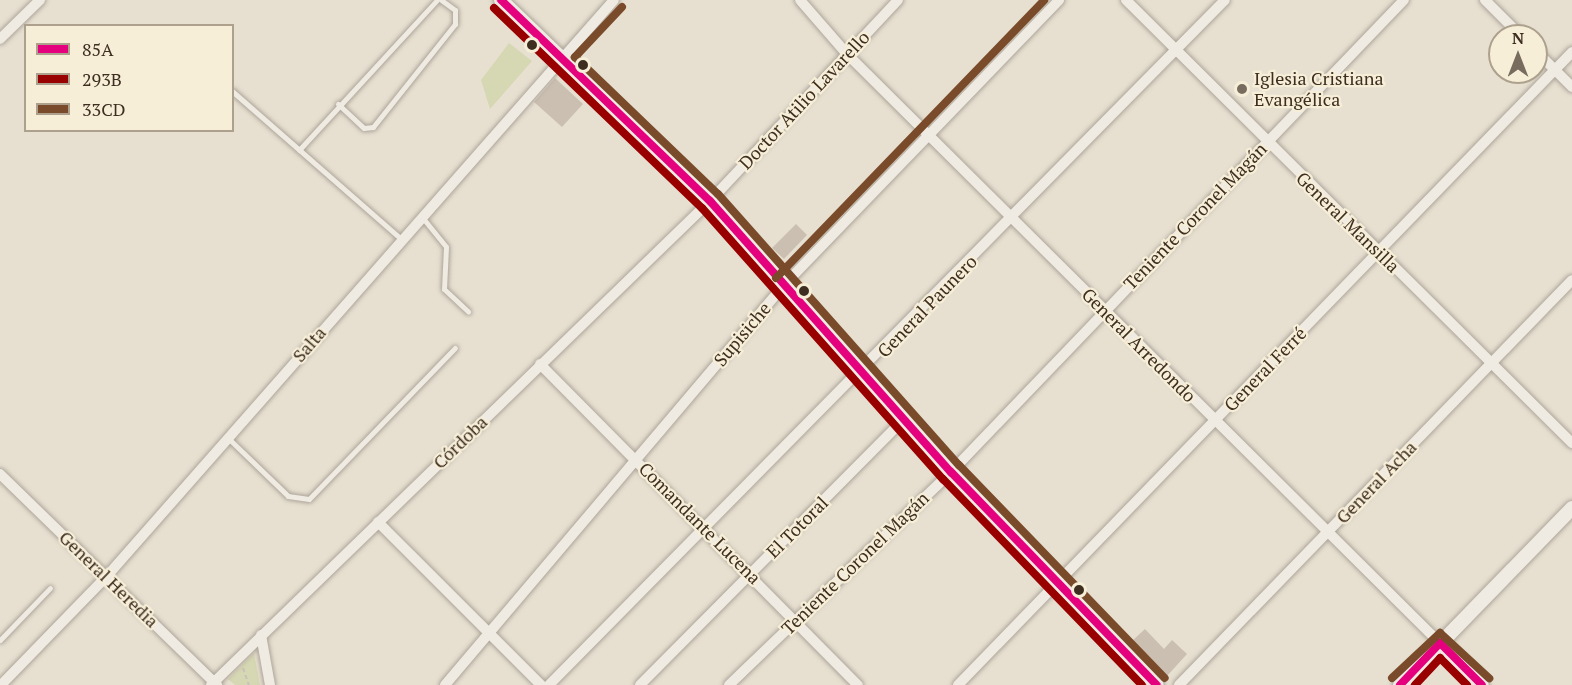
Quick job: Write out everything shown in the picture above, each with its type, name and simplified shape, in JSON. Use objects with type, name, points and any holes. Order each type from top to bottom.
[{"type":"main road","points":[[501,0],[710,201],[951,472],[1157,685]]},
{"type":"main road","points":[[1400,685],[1572,508]]},
{"type":"main road","name":"General Arredondo","points":[[1440,643],[1482,685]]},
{"type":"street","points":[[0,39],[40,0]]},
{"type":"street","name":"Salta","points":[[1,685],[107,576],[560,57],[614,0]]},
{"type":"street","name":"General Arredondo","points":[[800,0],[847,54],[927,135],[1215,421],[1329,530],[1440,643]]},
{"type":"street","name":"Doctor Atilio Lavarello","points":[[710,201],[898,0]]},
{"type":"street","name":"Supisiche","points":[[445,685],[784,285],[1059,0]]},
{"type":"street","name":"General Mansilla","points":[[1126,0],[1572,443]]},
{"type":"street","name":"General Paunero","points":[[549,685],[707,530],[1225,0]]},
{"type":"street","name":"Teniente Coronel Magán","points":[[729,685],[951,472],[1104,309],[1404,0]]},
{"type":"street","points":[[1485,0],[1509,24]]},
{"type":"street","name":"General Ferré","points":[[958,685],[1572,52]]},
{"type":"street","points":[[1548,63],[1572,87]]},
{"type":"street","name":"Córdoba","points":[[214,684],[261,635],[710,201]]},
{"type":"street","name":"General Acha","points":[[1179,685],[1572,280]]},
{"type":"street","name":"Comandante Lucena","points":[[540,364],[796,619],[850,682]]},
{"type":"street","name":"El Totoral","points":[[640,685],[903,420]]},
{"type":"street","name":"General Heredia","points":[[0,474],[107,576],[214,684]]},
{"type":"street","points":[[378,522],[541,685]]},
{"type":"street","points":[[261,635],[270,685]]},
{"type":"lane","points":[[299,150],[338,104],[439,0],[455,10],[455,24],[373,127],[364,128],[338,104]]},
{"type":"lane","points":[[234,93],[401,239]]},
{"type":"lane","points":[[421,216],[446,247],[444,289],[468,311]]},
{"type":"lane","points":[[228,438],[288,496],[309,499],[455,348]]},
{"type":"lane","points":[[0,640],[50,588]]},
{"type":"path","points":[[239,657],[249,685]]},
{"type":"green space","points":[[509,43],[532,61],[490,109],[481,80]]},
{"type":"green space","points":[[254,653],[260,685],[235,685],[228,679]]},
{"type":"building","points":[[555,78],[583,104],[562,127],[534,102]]},
{"type":"building","points":[[796,224],[807,235],[784,259],[772,248]]},
{"type":"building","points":[[1145,629],[1164,649],[1172,640],[1187,654],[1167,676],[1132,641]]},
{"type":"transit line","name":"85A","points":[[501,0],[710,201],[951,472],[1157,685]]},
{"type":"transit line","name":"33CD","points":[[776,278],[1044,0]]},
{"type":"transit line","name":"33CD","points":[[622,7],[575,57],[718,194],[959,465],[1165,678]]},
{"type":"transit line","name":"293B","points":[[494,8],[702,208],[943,479],[1142,685]]},
{"type":"transit line","name":"33CD","points":[[1392,678],[1440,633],[1489,678]]},
{"type":"transit line","name":"85A","points":[[1400,685],[1440,643],[1482,685]]},
{"type":"transit line","name":"293B","points":[[1415,685],[1440,658],[1467,685]]},
{"type":"place","name":"Iglesia Cristiana Evangélica","points":[[1242,89]]}]
